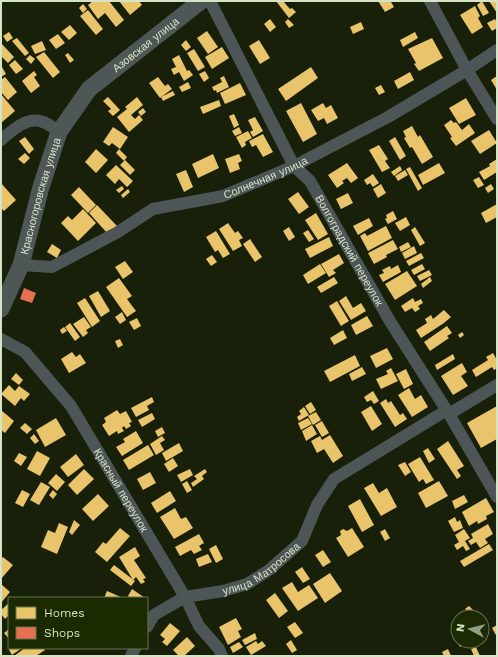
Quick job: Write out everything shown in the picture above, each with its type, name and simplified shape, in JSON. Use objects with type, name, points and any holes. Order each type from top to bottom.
[{"type":"street","name":"Азовская улица","points":[[89,88],[201,1]]},
{"type":"street","name":"Волгоградский переулок","points":[[210,1],[294,166],[310,181],[391,323],[448,412],[497,497]]},
{"type":"street","points":[[430,1],[467,70],[497,119]]},
{"type":"street","name":"Солнечная улица","points":[[21,265],[52,267],[118,232],[152,209],[223,196],[294,166],[388,117],[467,70],[497,50]]},
{"type":"street","name":"Красногоровская улица","points":[[1,309],[21,265],[41,187],[59,132],[89,88]]},
{"type":"street","points":[[1,140],[22,123],[32,121],[41,121],[59,132]]},
{"type":"street","name":"Красный переулок","points":[[1,339],[25,352],[71,406],[185,596],[199,626],[219,649],[222,656]]},
{"type":"street","name":"улица Матросова","points":[[148,625],[154,615],[185,596],[223,591],[247,584],[269,570],[302,541],[317,505],[334,479],[497,385]]},
{"type":"building: Homes","points":[[93,1],[109,1],[124,20],[116,27],[105,13],[98,19],[88,5]]},
{"type":"building: Homes","points":[[119,1],[139,1],[142,5],[130,15]]},
{"type":"building: Homes","points":[[276,1],[283,1],[290,9],[292,8],[296,12],[289,18]]},
{"type":"building: Homes","points":[[378,1],[393,1],[391,2],[394,7],[385,12]]},
{"type":"building: Homes","points":[[482,1],[489,13],[483,16],[477,5]]},
{"type":"building: Homes","points":[[489,1],[497,1],[497,13]]},
{"type":"building: Homes","points":[[83,4],[87,9],[83,13],[79,8]]},
{"type":"building: Homes","points":[[475,6],[480,16],[478,18],[483,27],[472,34],[460,15]]},
{"type":"building: Homes","points":[[88,10],[103,29],[96,35],[80,16]]},
{"type":"building: Homes","points":[[270,19],[276,27],[270,32],[264,24]]},
{"type":"building: Homes","points":[[288,19],[294,25],[289,28],[285,22]]},
{"type":"building: Homes","points":[[495,19],[497,28],[492,31],[487,23]]},
{"type":"building: Homes","points":[[361,22],[364,29],[353,34],[350,27]]},
{"type":"building: Homes","points":[[70,25],[77,33],[69,40],[61,32]]},
{"type":"building: Homes","points":[[207,31],[218,47],[208,54],[197,38]]},
{"type":"building: Homes","points":[[9,32],[13,38],[7,42],[3,36]]},
{"type":"building: Homes","points":[[415,32],[418,38],[403,47],[400,40]]},
{"type":"building: Homes","points":[[58,34],[65,43],[56,49],[49,40]]},
{"type":"building: Homes","points":[[17,38],[29,53],[25,56],[12,41]]},
{"type":"building: Homes","points":[[432,38],[443,58],[419,71],[414,64],[416,63],[408,49]]},
{"type":"building: Homes","points":[[186,40],[191,47],[186,51],[181,45]]},
{"type":"building: Homes","points":[[259,40],[270,58],[260,64],[249,46]]},
{"type":"building: Homes","points":[[42,41],[46,50],[35,54],[31,46]]},
{"type":"building: Homes","points":[[1,43],[14,57],[8,63],[1,56]]},
{"type":"building: Homes","points":[[222,47],[229,58],[212,69],[205,57]]},
{"type":"building: Homes","points":[[194,49],[205,67],[198,71],[187,53]]},
{"type":"building: Homes","points":[[44,52],[60,72],[53,78],[36,57]]},
{"type":"building: Homes","points":[[68,53],[74,60],[70,63],[65,55]]},
{"type":"building: Homes","points":[[30,55],[35,59],[31,64],[26,59]]},
{"type":"building: Homes","points":[[179,55],[187,71],[189,70],[193,75],[184,81],[179,72],[174,75],[171,69],[176,67],[172,59]]},
{"type":"building: Homes","points":[[15,60],[23,69],[16,74],[9,65]]},
{"type":"building: Homes","points":[[2,67],[6,74],[1,77],[1,68]]},
{"type":"building: Homes","points":[[311,67],[318,78],[286,101],[278,89]]},
{"type":"building: Homes","points":[[34,71],[37,75],[34,77],[40,86],[31,93],[22,81]]},
{"type":"building: Homes","points":[[205,71],[209,78],[204,82],[199,74]]},
{"type":"building: Homes","points":[[410,72],[414,80],[398,89],[394,81]]},
{"type":"building: Homes","points":[[224,76],[229,87],[217,93],[212,87],[222,82],[220,78]]},
{"type":"building: Homes","points":[[497,76],[497,90],[491,80]]},
{"type":"building: Homes","points":[[5,77],[17,92],[8,100],[1,92],[1,80]]},
{"type":"building: Homes","points":[[158,77],[165,86],[168,84],[172,89],[160,98],[149,83]]},
{"type":"building: Homes","points":[[188,82],[191,88],[182,92],[179,87]]},
{"type":"building: Homes","points":[[240,83],[246,95],[225,104],[220,93]]},
{"type":"building: Homes","points":[[381,85],[385,92],[379,95],[375,88]]},
{"type":"building: Homes","points":[[173,91],[175,95],[163,101],[161,97]]},
{"type":"building: Homes","points":[[1,94],[15,111],[1,123]]},
{"type":"building: Homes","points":[[108,97],[120,110],[113,116],[108,111],[111,109],[103,101]]},
{"type":"building: Homes","points":[[137,97],[143,105],[131,115],[135,119],[139,115],[143,120],[129,132],[117,117],[127,109],[125,107]]},
{"type":"building: Homes","points":[[466,98],[476,115],[459,124],[449,108]]},
{"type":"building: Homes","points":[[219,100],[221,106],[203,114],[200,107]]},
{"type":"building: Homes","points":[[301,103],[317,134],[303,142],[286,111]]},
{"type":"building: Homes","points":[[323,103],[326,108],[331,105],[338,118],[327,124],[324,118],[318,121],[311,110]]},
{"type":"building: Homes","points":[[143,108],[146,112],[141,116],[138,112]]},
{"type":"building: Homes","points":[[234,114],[239,125],[234,128],[229,116]]},
{"type":"building: Homes","points":[[255,117],[263,131],[253,137],[250,132],[253,130],[248,120]]},
{"type":"building: Homes","points":[[451,120],[454,123],[456,122],[462,130],[469,124],[475,133],[456,146],[450,138],[452,137],[444,125]]},
{"type":"building: Homes","points":[[412,126],[418,137],[420,135],[433,157],[422,164],[412,147],[410,148],[404,138],[406,137],[403,131]]},
{"type":"building: Homes","points":[[113,127],[128,137],[120,149],[112,143],[109,146],[103,142]]},
{"type":"building: Homes","points":[[239,127],[242,133],[235,136],[232,131]]},
{"type":"building: Homes","points":[[489,130],[497,143],[480,154],[471,141]]},
{"type":"building: Homes","points":[[248,131],[252,138],[245,142],[246,145],[242,148],[236,137]]},
{"type":"building: Homes","points":[[263,134],[273,152],[263,157],[256,145],[252,147],[249,141]]},
{"type":"building: Homes","points":[[25,137],[34,149],[29,154],[19,141]]},
{"type":"building: Homes","points":[[395,137],[406,156],[400,160],[389,141]]},
{"type":"building: Homes","points":[[379,145],[388,159],[385,161],[390,168],[382,172],[369,150]]},
{"type":"building: Homes","points":[[96,149],[108,160],[96,173],[85,162]]},
{"type":"building: Homes","points":[[119,149],[127,157],[124,161],[116,153]]},
{"type":"building: Homes","points":[[25,153],[30,158],[24,164],[18,159]]},
{"type":"building: Homes","points":[[213,154],[219,168],[198,178],[192,164]]},
{"type":"building: Homes","points":[[239,154],[242,161],[238,163],[240,169],[230,173],[225,159]]},
{"type":"building: Homes","points":[[497,159],[497,172],[484,180],[479,172],[490,166],[489,164]]},
{"type":"building: Homes","points":[[125,160],[135,170],[130,175],[120,165]]},
{"type":"building: Homes","points":[[347,163],[358,178],[351,183],[347,178],[342,181],[344,183],[337,188],[328,175]]},
{"type":"building: Homes","points":[[439,163],[445,173],[423,185],[418,175]]},
{"type":"building: Homes","points":[[116,165],[133,181],[127,187],[119,179],[115,184],[106,175]]},
{"type":"building: Homes","points":[[400,166],[402,170],[394,176],[391,172]]},
{"type":"building: Homes","points":[[410,167],[422,188],[418,191],[406,169]]},
{"type":"building: Homes","points":[[186,170],[193,187],[184,192],[176,174]]},
{"type":"building: Homes","points":[[405,170],[408,175],[398,181],[395,176]]},
{"type":"building: Homes","points":[[373,174],[379,183],[373,187],[370,183],[367,185],[364,180]]},
{"type":"building: Homes","points":[[479,177],[484,185],[478,188],[473,180]]},
{"type":"building: Homes","points":[[1,183],[16,200],[4,211],[1,208]]},
{"type":"building: Homes","points":[[381,184],[386,193],[378,198],[373,189]]},
{"type":"building: Homes","points":[[491,184],[494,189],[488,193],[485,188]]},
{"type":"building: Homes","points":[[122,186],[124,189],[119,193],[116,190]]},
{"type":"building: Homes","points":[[79,187],[96,205],[88,213],[71,195]]},
{"type":"building: Homes","points":[[128,189],[130,192],[123,198],[121,195]]},
{"type":"building: Homes","points":[[298,192],[309,207],[299,214],[288,199]]},
{"type":"building: Homes","points":[[348,193],[353,203],[341,209],[336,199]]},
{"type":"building: Homes","points":[[497,204],[497,217],[486,223],[481,213]]},
{"type":"building: Homes","points":[[97,205],[117,226],[108,234],[89,213]]},
{"type":"building: Homes","points":[[83,209],[96,223],[78,241],[61,223],[68,216],[72,220]]},
{"type":"building: Homes","points":[[393,211],[397,219],[388,224],[385,219],[387,218],[386,215]]},
{"type":"building: Homes","points":[[316,213],[328,234],[318,240],[305,220]]},
{"type":"building: Homes","points":[[406,217],[410,225],[400,231],[395,223]]},
{"type":"building: Homes","points":[[369,218],[373,226],[358,235],[353,226]]},
{"type":"building: Homes","points":[[228,223],[235,233],[238,231],[243,238],[239,240],[242,246],[233,251],[219,229]]},
{"type":"building: Homes","points":[[386,226],[392,238],[368,251],[360,236],[365,233],[367,236]]},
{"type":"building: Homes","points":[[289,227],[295,237],[289,241],[283,231]]},
{"type":"building: Homes","points":[[415,227],[425,243],[420,246],[411,230]]},
{"type":"building: Homes","points":[[308,230],[314,239],[309,242],[303,233]]},
{"type":"building: Homes","points":[[216,231],[230,254],[223,258],[218,250],[215,252],[206,237]]},
{"type":"building: Homes","points":[[329,237],[333,246],[310,258],[305,249]]},
{"type":"building: Homes","points":[[250,239],[262,257],[255,262],[243,244]]},
{"type":"building: Homes","points":[[393,240],[398,249],[386,255],[387,257],[374,264],[368,253]]},
{"type":"building: Homes","points":[[408,242],[411,247],[401,252],[399,247]]},
{"type":"building: Homes","points":[[52,244],[61,250],[57,258],[47,252]]},
{"type":"building: Homes","points":[[414,246],[417,253],[405,259],[402,253]]},
{"type":"building: Homes","points":[[421,253],[424,258],[409,266],[406,261]]},
{"type":"building: Homes","points":[[339,254],[344,263],[333,270],[336,273],[329,277],[321,264]]},
{"type":"building: Homes","points":[[212,255],[217,262],[211,266],[206,259]]},
{"type":"building: Homes","points":[[125,261],[133,272],[123,279],[115,267]]},
{"type":"building: Homes","points":[[320,264],[326,273],[308,284],[303,275]]},
{"type":"building: Homes","points":[[422,264],[425,269],[414,275],[411,270]]},
{"type":"building: Homes","points":[[398,265],[401,272],[383,282],[379,275],[384,273],[382,270],[390,266],[391,269]]},
{"type":"building: Homes","points":[[429,270],[432,275],[420,281],[417,276]]},
{"type":"building: Homes","points":[[407,271],[417,286],[395,300],[385,284]]},
{"type":"building: Homes","points":[[334,277],[338,283],[321,293],[317,287]]},
{"type":"building: Homes","points":[[430,277],[432,281],[423,288],[421,284]]},
{"type":"building: Homes","points":[[119,278],[132,296],[127,299],[136,311],[127,317],[106,287]]},
{"type":"building: Homes","points":[[98,291],[110,311],[101,317],[89,296]]},
{"type":"building: Homes","points":[[346,296],[353,308],[361,303],[366,311],[351,320],[339,301]]},
{"type":"building: Homes","points":[[85,298],[100,321],[92,327],[77,303]]},
{"type":"building: Homes","points":[[413,298],[415,302],[421,299],[423,303],[418,306],[420,309],[415,312],[412,308],[405,312],[401,306]]},
{"type":"building: Homes","points":[[337,301],[349,321],[341,326],[329,306]]},
{"type":"building: Homes","points":[[444,310],[451,317],[421,338],[416,330],[427,323],[425,319],[431,315],[433,319]]},
{"type":"building: Homes","points":[[122,312],[126,320],[120,324],[115,317]]},
{"type":"building: Homes","points":[[367,316],[373,326],[356,335],[351,325]]},
{"type":"building: Homes","points":[[84,317],[91,327],[86,330],[88,333],[83,337],[73,324]]},
{"type":"building: Homes","points":[[137,318],[141,326],[134,330],[129,322]]},
{"type":"building: Homes","points":[[70,323],[80,337],[75,341],[65,327]]},
{"type":"building: Homes","points":[[447,326],[452,333],[447,336],[449,338],[430,351],[424,342]]},
{"type":"building: Homes","points":[[64,327],[67,331],[62,334],[60,330]]},
{"type":"building: Homes","points":[[343,330],[347,338],[334,345],[330,338]]},
{"type":"building: Homes","points":[[462,332],[464,335],[460,338],[458,335]]},
{"type":"building: Homes","points":[[120,339],[123,345],[118,348],[115,341]]},
{"type":"building: Homes","points":[[387,348],[393,359],[376,368],[370,356]]},
{"type":"building: Homes","points":[[72,352],[76,357],[80,354],[86,363],[69,373],[61,359]]},
{"type":"building: Homes","points":[[493,353],[497,360],[497,368],[494,370],[492,367],[476,377],[472,370],[488,360],[486,357]]},
{"type":"building: Homes","points":[[453,354],[455,359],[437,370],[435,365]]},
{"type":"building: Homes","points":[[355,355],[360,366],[330,382],[324,371]]},
{"type":"building: Homes","points":[[462,363],[467,372],[461,376],[468,386],[453,395],[441,376]]},
{"type":"building: Homes","points":[[362,367],[366,374],[352,381],[349,374]]},
{"type":"building: Homes","points":[[391,368],[398,381],[381,389],[376,379],[388,374],[386,371]]},
{"type":"building: Homes","points":[[406,369],[413,384],[404,389],[396,374]]},
{"type":"building: Homes","points":[[16,373],[23,380],[19,385],[11,379]]},
{"type":"building: Homes","points":[[9,385],[15,391],[19,386],[30,394],[24,401],[21,398],[15,406],[1,394]]},
{"type":"building: Homes","points":[[409,388],[415,399],[421,395],[428,407],[412,417],[398,395]]},
{"type":"building: Homes","points":[[373,391],[379,401],[374,404],[371,400],[367,402],[364,397]]},
{"type":"building: Homes","points":[[152,397],[154,402],[147,406],[149,410],[136,417],[131,408]]},
{"type":"building: Homes","points":[[386,399],[388,403],[391,401],[400,415],[403,413],[407,419],[395,427],[380,403]]},
{"type":"building: Homes","points":[[311,402],[316,410],[310,414],[305,406]]},
{"type":"building: Homes","points":[[371,406],[382,424],[372,431],[361,412]]},
{"type":"building: Homes","points":[[497,406],[497,439],[481,448],[467,423]]},
{"type":"building: Homes","points":[[304,407],[309,415],[299,421],[297,417],[301,414],[299,411]]},
{"type":"building: Homes","points":[[1,410],[14,421],[5,433],[1,430]]},
{"type":"building: Homes","points":[[117,410],[120,414],[126,411],[132,422],[129,423],[131,426],[126,429],[124,426],[122,428],[124,431],[118,434],[117,431],[109,436],[102,425],[106,422],[104,418]]},
{"type":"building: Homes","points":[[316,412],[321,420],[313,425],[308,416]]},
{"type":"building: Homes","points":[[152,413],[155,419],[142,427],[138,420]]},
{"type":"building: Homes","points":[[56,418],[66,435],[45,447],[36,430]]},
{"type":"building: Homes","points":[[308,418],[312,424],[301,430],[298,423]]},
{"type":"building: Homes","points":[[322,421],[329,433],[322,437],[315,425]]},
{"type":"building: Homes","points":[[25,423],[32,429],[27,434],[20,428]]},
{"type":"building: Homes","points":[[312,425],[317,434],[306,441],[302,431]]},
{"type":"building: Homes","points":[[162,427],[165,433],[158,437],[155,431]]},
{"type":"building: Homes","points":[[136,431],[143,443],[122,456],[116,447],[125,442],[123,439]]},
{"type":"building: Homes","points":[[34,434],[39,441],[35,444],[30,438]]},
{"type":"building: Homes","points":[[330,435],[343,456],[333,463],[324,449],[317,453],[311,441],[320,436],[322,440]]},
{"type":"building: Homes","points":[[162,436],[165,440],[160,443],[164,450],[156,455],[150,444]]},
{"type":"building: Homes","points":[[448,441],[464,466],[457,470],[461,476],[457,479],[437,449]]},
{"type":"building: Homes","points":[[179,443],[183,451],[166,461],[162,453]]},
{"type":"building: Homes","points":[[148,445],[154,455],[129,470],[123,460]]},
{"type":"building: Homes","points":[[428,448],[435,459],[429,463],[423,451]]},
{"type":"building: Homes","points":[[37,451],[50,458],[40,476],[27,469]]},
{"type":"building: Homes","points":[[19,453],[27,457],[21,466],[14,461]]},
{"type":"building: Homes","points":[[76,454],[84,465],[68,477],[60,467]]},
{"type":"building: Homes","points":[[420,457],[434,480],[426,484],[423,479],[419,482],[408,464]]},
{"type":"building: Homes","points":[[173,458],[178,466],[169,472],[164,464]]},
{"type":"building: Homes","points":[[405,462],[411,472],[405,476],[398,465]]},
{"type":"building: Homes","points":[[84,469],[94,479],[77,495],[68,485]]},
{"type":"building: Homes","points":[[190,469],[193,475],[181,482],[177,475]]},
{"type":"building: Homes","points":[[205,469],[207,472],[202,476],[204,479],[193,487],[191,483],[197,479],[194,476]]},
{"type":"building: Homes","points":[[150,472],[156,483],[143,490],[137,479]]},
{"type":"building: Homes","points":[[56,474],[65,482],[57,491],[48,483]]},
{"type":"building: Homes","points":[[187,481],[192,490],[187,493],[182,484]]},
{"type":"building: Homes","points":[[439,481],[448,496],[426,508],[418,493]]},
{"type":"building: Homes","points":[[41,482],[50,487],[39,505],[30,500]]},
{"type":"building: Homes","points":[[373,483],[379,493],[387,488],[397,507],[381,516],[364,488]]},
{"type":"building: Homes","points":[[22,490],[30,494],[23,507],[15,503]]},
{"type":"building: Homes","points":[[53,490],[57,494],[53,499],[49,495]]},
{"type":"building: Homes","points":[[170,491],[176,501],[157,513],[151,503]]},
{"type":"building: Homes","points":[[98,494],[109,506],[93,521],[82,509]]},
{"type":"building: Homes","points":[[464,495],[468,502],[455,509],[452,501]]},
{"type":"building: Homes","points":[[486,498],[494,512],[486,516],[487,519],[478,524],[477,521],[469,526],[462,512]]},
{"type":"building: Homes","points":[[360,499],[374,525],[362,532],[348,506]]},
{"type":"building: Homes","points":[[175,508],[181,519],[186,517],[193,528],[174,539],[160,517]]},
{"type":"building: Homes","points":[[455,517],[457,522],[460,520],[463,528],[454,532],[448,521]]},
{"type":"building: Homes","points":[[74,520],[80,525],[72,535],[69,532]]},
{"type":"building: Homes","points":[[59,523],[68,527],[57,554],[41,547],[48,530],[55,533]]},
{"type":"building: Homes","points":[[488,524],[493,534],[485,539],[488,543],[480,548],[476,542],[471,545],[468,541],[473,538],[471,534]]},
{"type":"building: Homes","points":[[120,528],[130,536],[107,562],[95,552],[103,542],[106,544]]},
{"type":"building: Homes","points":[[352,528],[364,547],[348,557],[336,538],[341,535],[340,531],[343,529],[347,531]]},
{"type":"building: Homes","points":[[385,529],[390,538],[385,541],[380,532]]},
{"type":"building: Homes","points":[[464,529],[470,538],[465,541],[470,549],[466,551],[463,546],[457,550],[454,545],[459,542],[455,535]]},
{"type":"building: Homes","points":[[199,534],[204,543],[199,546],[202,550],[194,554],[191,550],[180,556],[175,547]]},
{"type":"building: Homes","points":[[489,544],[493,550],[464,567],[460,561]]},
{"type":"building: Homes","points":[[216,545],[223,559],[216,563],[209,549]]},
{"type":"building: Homes","points":[[135,547],[140,556],[134,560],[146,578],[143,579],[145,582],[141,584],[136,577],[133,580],[119,557]]},
{"type":"building: Homes","points":[[323,550],[331,562],[323,567],[315,555]]},
{"type":"building: Homes","points":[[208,554],[212,562],[199,567],[196,559]]},
{"type":"building: Homes","points":[[3,557],[13,565],[1,579],[1,559]]},
{"type":"building: Homes","points":[[114,565],[135,581],[131,586],[110,570]]},
{"type":"building: Homes","points":[[302,567],[310,579],[303,583],[295,572]]},
{"type":"building: Homes","points":[[330,573],[342,591],[325,603],[313,584]]},
{"type":"building: Homes","points":[[292,582],[298,592],[309,585],[318,598],[298,611],[282,588]]},
{"type":"building: Homes","points":[[1,584],[10,592],[1,603]]},
{"type":"building: Homes","points":[[132,589],[144,597],[130,597],[128,596]]},
{"type":"building: Homes","points":[[107,591],[121,597],[104,597]]},
{"type":"building: Homes","points":[[275,593],[288,611],[279,618],[266,600]]},
{"type":"building: Homes","points":[[8,604],[8,616],[5,619],[1,614],[1,610]]},
{"type":"building: Homes","points":[[469,606],[472,609],[465,609]]},
{"type":"building: Homes","points":[[236,618],[242,629],[238,631],[241,637],[228,645],[219,627]]},
{"type":"building: Homes","points":[[295,622],[303,633],[295,638],[287,627]]},
{"type":"building: Homes","points":[[170,623],[180,631],[167,646],[162,642],[165,639],[160,635]]},
{"type":"building: Homes","points":[[497,625],[497,637],[492,628]]},
{"type":"building: Homes","points":[[8,630],[8,638],[4,633]]},
{"type":"building: Homes","points":[[255,633],[257,639],[245,645],[242,640]]},
{"type":"building: Homes","points":[[187,637],[195,646],[184,656],[179,656],[173,650]]},
{"type":"building: Homes","points":[[291,640],[297,650],[292,653],[286,644]]},
{"type":"building: Homes","points":[[256,641],[258,644],[262,641],[266,646],[251,655],[246,647]]},
{"type":"building: Homes","points":[[239,642],[243,647],[233,653],[230,647]]},
{"type":"building: Homes","points":[[10,649],[21,649],[12,655],[9,650]]},
{"type":"building: Homes","points":[[24,649],[45,650],[36,656],[14,656]]},
{"type":"building: Homes","points":[[448,649],[451,656],[444,656],[442,652]]},
{"type":"building: Homes","points":[[471,649],[477,649],[480,656],[474,656]]},
{"type":"building: Shops","points":[[24,288],[36,293],[32,303],[20,299]]}]
